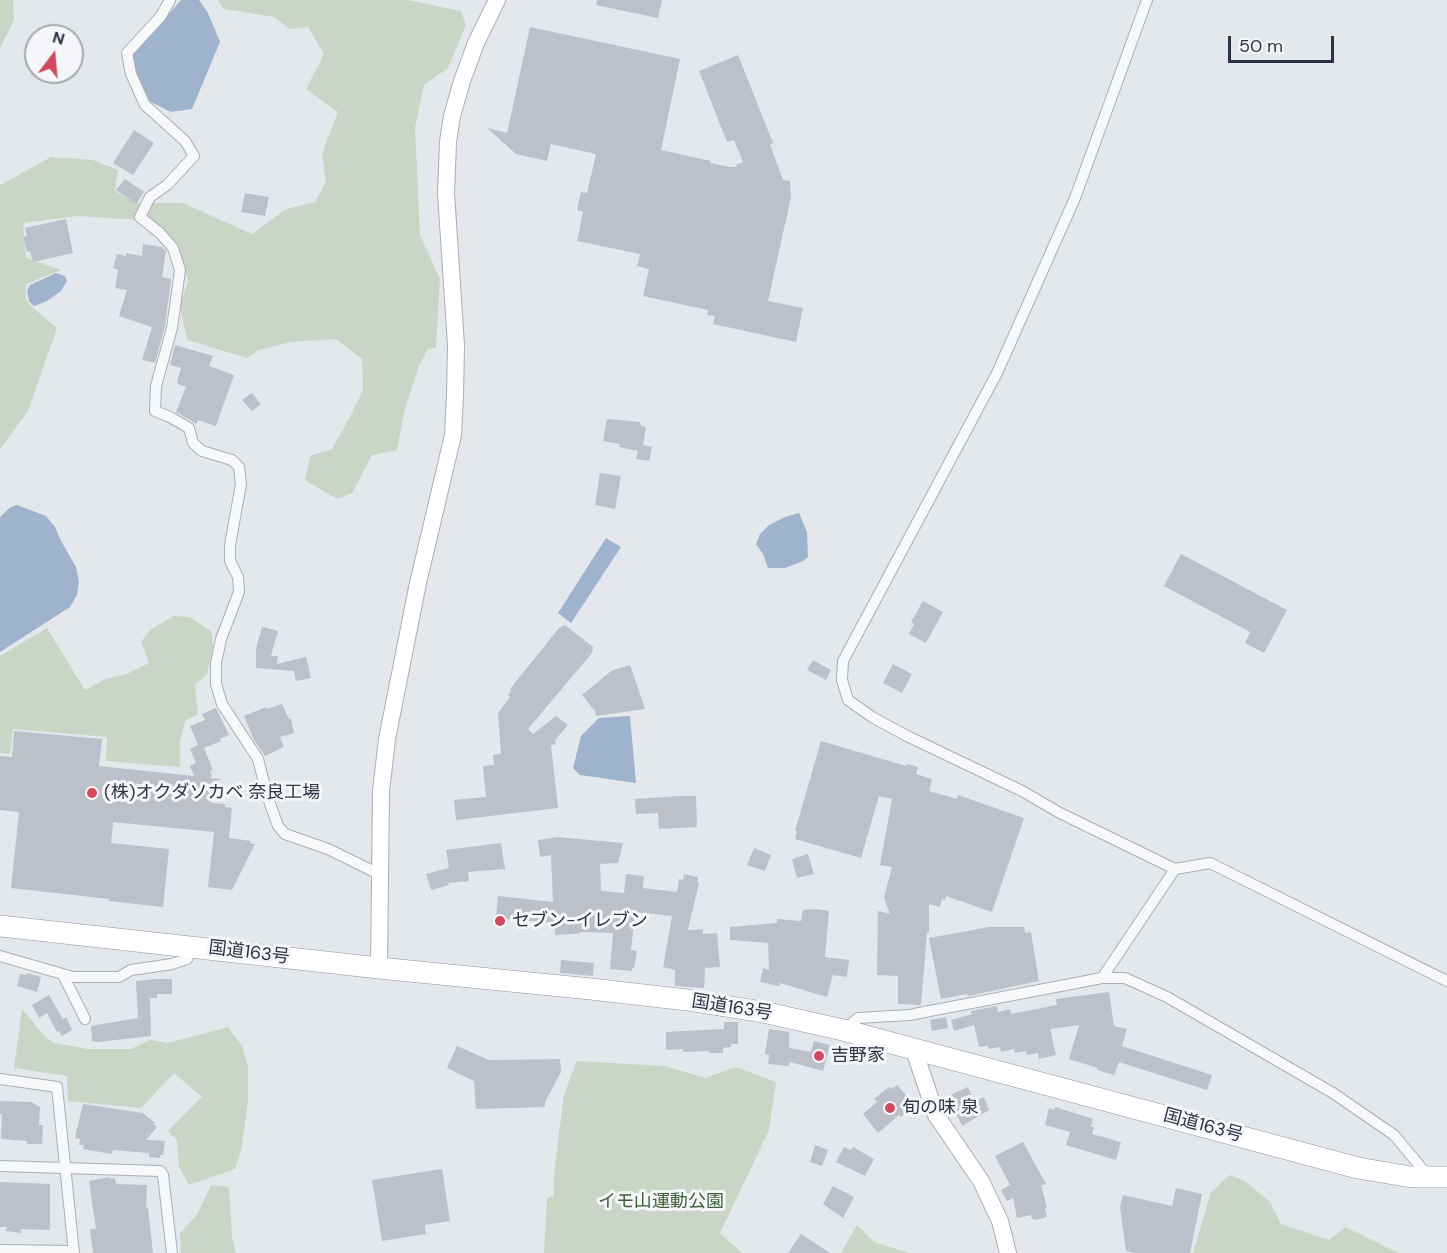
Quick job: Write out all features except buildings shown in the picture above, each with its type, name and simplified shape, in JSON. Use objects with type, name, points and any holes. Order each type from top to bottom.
[{"type":"highway","name":"国道163号","points":[[0,926],[687,1000],[764,1012],[843,1030],[1358,1168],[1385,1174],[1438,1177]]},
{"type":"street","points":[[170,0],[161,16],[127,53],[131,74],[145,105],[185,141],[194,156],[167,185],[150,197],[140,217],[160,233],[173,248],[180,270],[172,328],[156,386],[154,411],[189,428],[193,443],[202,451],[232,460],[239,467],[241,484],[230,545],[230,561],[238,577],[239,592],[221,639],[216,663],[216,684],[222,704],[258,759],[278,826],[285,834],[328,849],[379,874]]},
{"type":"street","points":[[379,968],[381,791],[387,739],[418,583],[453,435],[456,345],[446,194],[448,142],[452,116],[462,81],[476,44],[497,0]]},
{"type":"street","points":[[1147,0],[1075,198],[997,373],[843,661],[842,680],[848,700],[872,717],[1175,869],[1210,863],[1447,981]]},
{"type":"street","points":[[1102,978],[1175,869]]},
{"type":"street","points":[[0,956],[73,978],[119,977],[131,970],[172,964],[188,959],[193,947]]},
{"type":"street","points":[[63,975],[85,1019]]},
{"type":"street","points":[[843,1030],[858,1018],[909,1015],[1102,978],[1125,978],[1167,997],[1333,1093],[1394,1135],[1438,1177]]},
{"type":"street","points":[[914,1050],[936,1115],[981,1181],[1000,1221],[1008,1253]]},
{"type":"street","points":[[0,1078],[57,1087],[73,1252],[0,1250]]},
{"type":"street","points":[[0,1166],[160,1171],[163,1175],[172,1253]]},
{"type":"green space","points":[[0,0],[13,0],[14,20],[0,48]]},
{"type":"green space","points":[[218,0],[408,0],[461,11],[466,25],[448,68],[424,85],[415,128],[420,235],[440,279],[436,348],[428,349],[419,366],[405,408],[397,450],[372,455],[352,493],[337,499],[305,480],[310,456],[332,449],[363,390],[362,359],[336,339],[291,342],[259,350],[247,358],[187,340],[180,306],[188,281],[176,245],[154,221],[78,216],[23,223],[26,258],[61,270],[26,284],[26,300],[57,328],[28,411],[0,449],[0,185],[51,157],[93,160],[118,170],[115,191],[135,203],[183,203],[252,234],[286,209],[315,202],[326,182],[322,154],[338,112],[306,89],[324,54],[308,27],[289,29],[274,17],[224,9]]},
{"type":"green space","points":[[174,616],[190,617],[212,632],[213,648],[207,674],[195,685],[198,714],[185,721],[180,742],[180,767],[106,761],[107,737],[13,729],[10,754],[0,753],[0,656],[47,628],[85,690],[106,679],[127,674],[149,663],[141,642],[151,629]]},
{"type":"green space","points":[[22,1009],[46,1038],[54,1043],[88,1049],[131,1049],[150,1040],[168,1043],[228,1027],[242,1046],[248,1067],[248,1101],[241,1151],[235,1169],[189,1185],[179,1167],[177,1140],[168,1131],[202,1097],[174,1073],[141,1108],[68,1101],[67,1076],[14,1068]]},
{"type":"green space","name":"イモ山運動公園","points":[[577,1061],[665,1066],[705,1078],[736,1067],[776,1082],[769,1130],[720,1233],[742,1253],[544,1253],[547,1199],[554,1195],[554,1175],[564,1094]]},
{"type":"green space","points":[[1230,1175],[1245,1181],[1270,1202],[1281,1224],[1329,1240],[1345,1227],[1399,1253],[1193,1253],[1211,1192]]},
{"type":"green space","points":[[211,1185],[229,1187],[232,1237],[236,1253],[181,1253],[180,1233],[197,1215]]},
{"type":"green space","points":[[857,1225],[874,1242],[909,1253],[841,1253]]},
{"type":"water","points":[[181,0],[199,0],[208,13],[220,42],[192,109],[171,112],[147,100],[137,78],[132,55]]},
{"type":"water","points":[[56,273],[65,276],[67,281],[61,291],[47,301],[34,306],[29,301],[27,291],[30,285]]},
{"type":"water","points":[[17,505],[46,516],[55,527],[76,567],[79,582],[77,595],[70,607],[0,652],[0,517],[11,507]]},
{"type":"water","points":[[799,513],[807,532],[808,557],[785,568],[768,568],[756,544],[760,534],[769,525]]},
{"type":"water","points":[[606,538],[621,547],[571,623],[558,613]]},
{"type":"water","points":[[630,716],[636,783],[580,775],[573,768],[581,736],[599,718]]},
{"type":"place","name":"(株)オクダソカベ 奈良工場","points":[[92,793]]},
{"type":"place","name":"セブン-イレブン","points":[[500,921]]},
{"type":"place","name":"吉野家","points":[[819,1056]]},
{"type":"place","name":"旬の味 泉","points":[[890,1108]]}]
